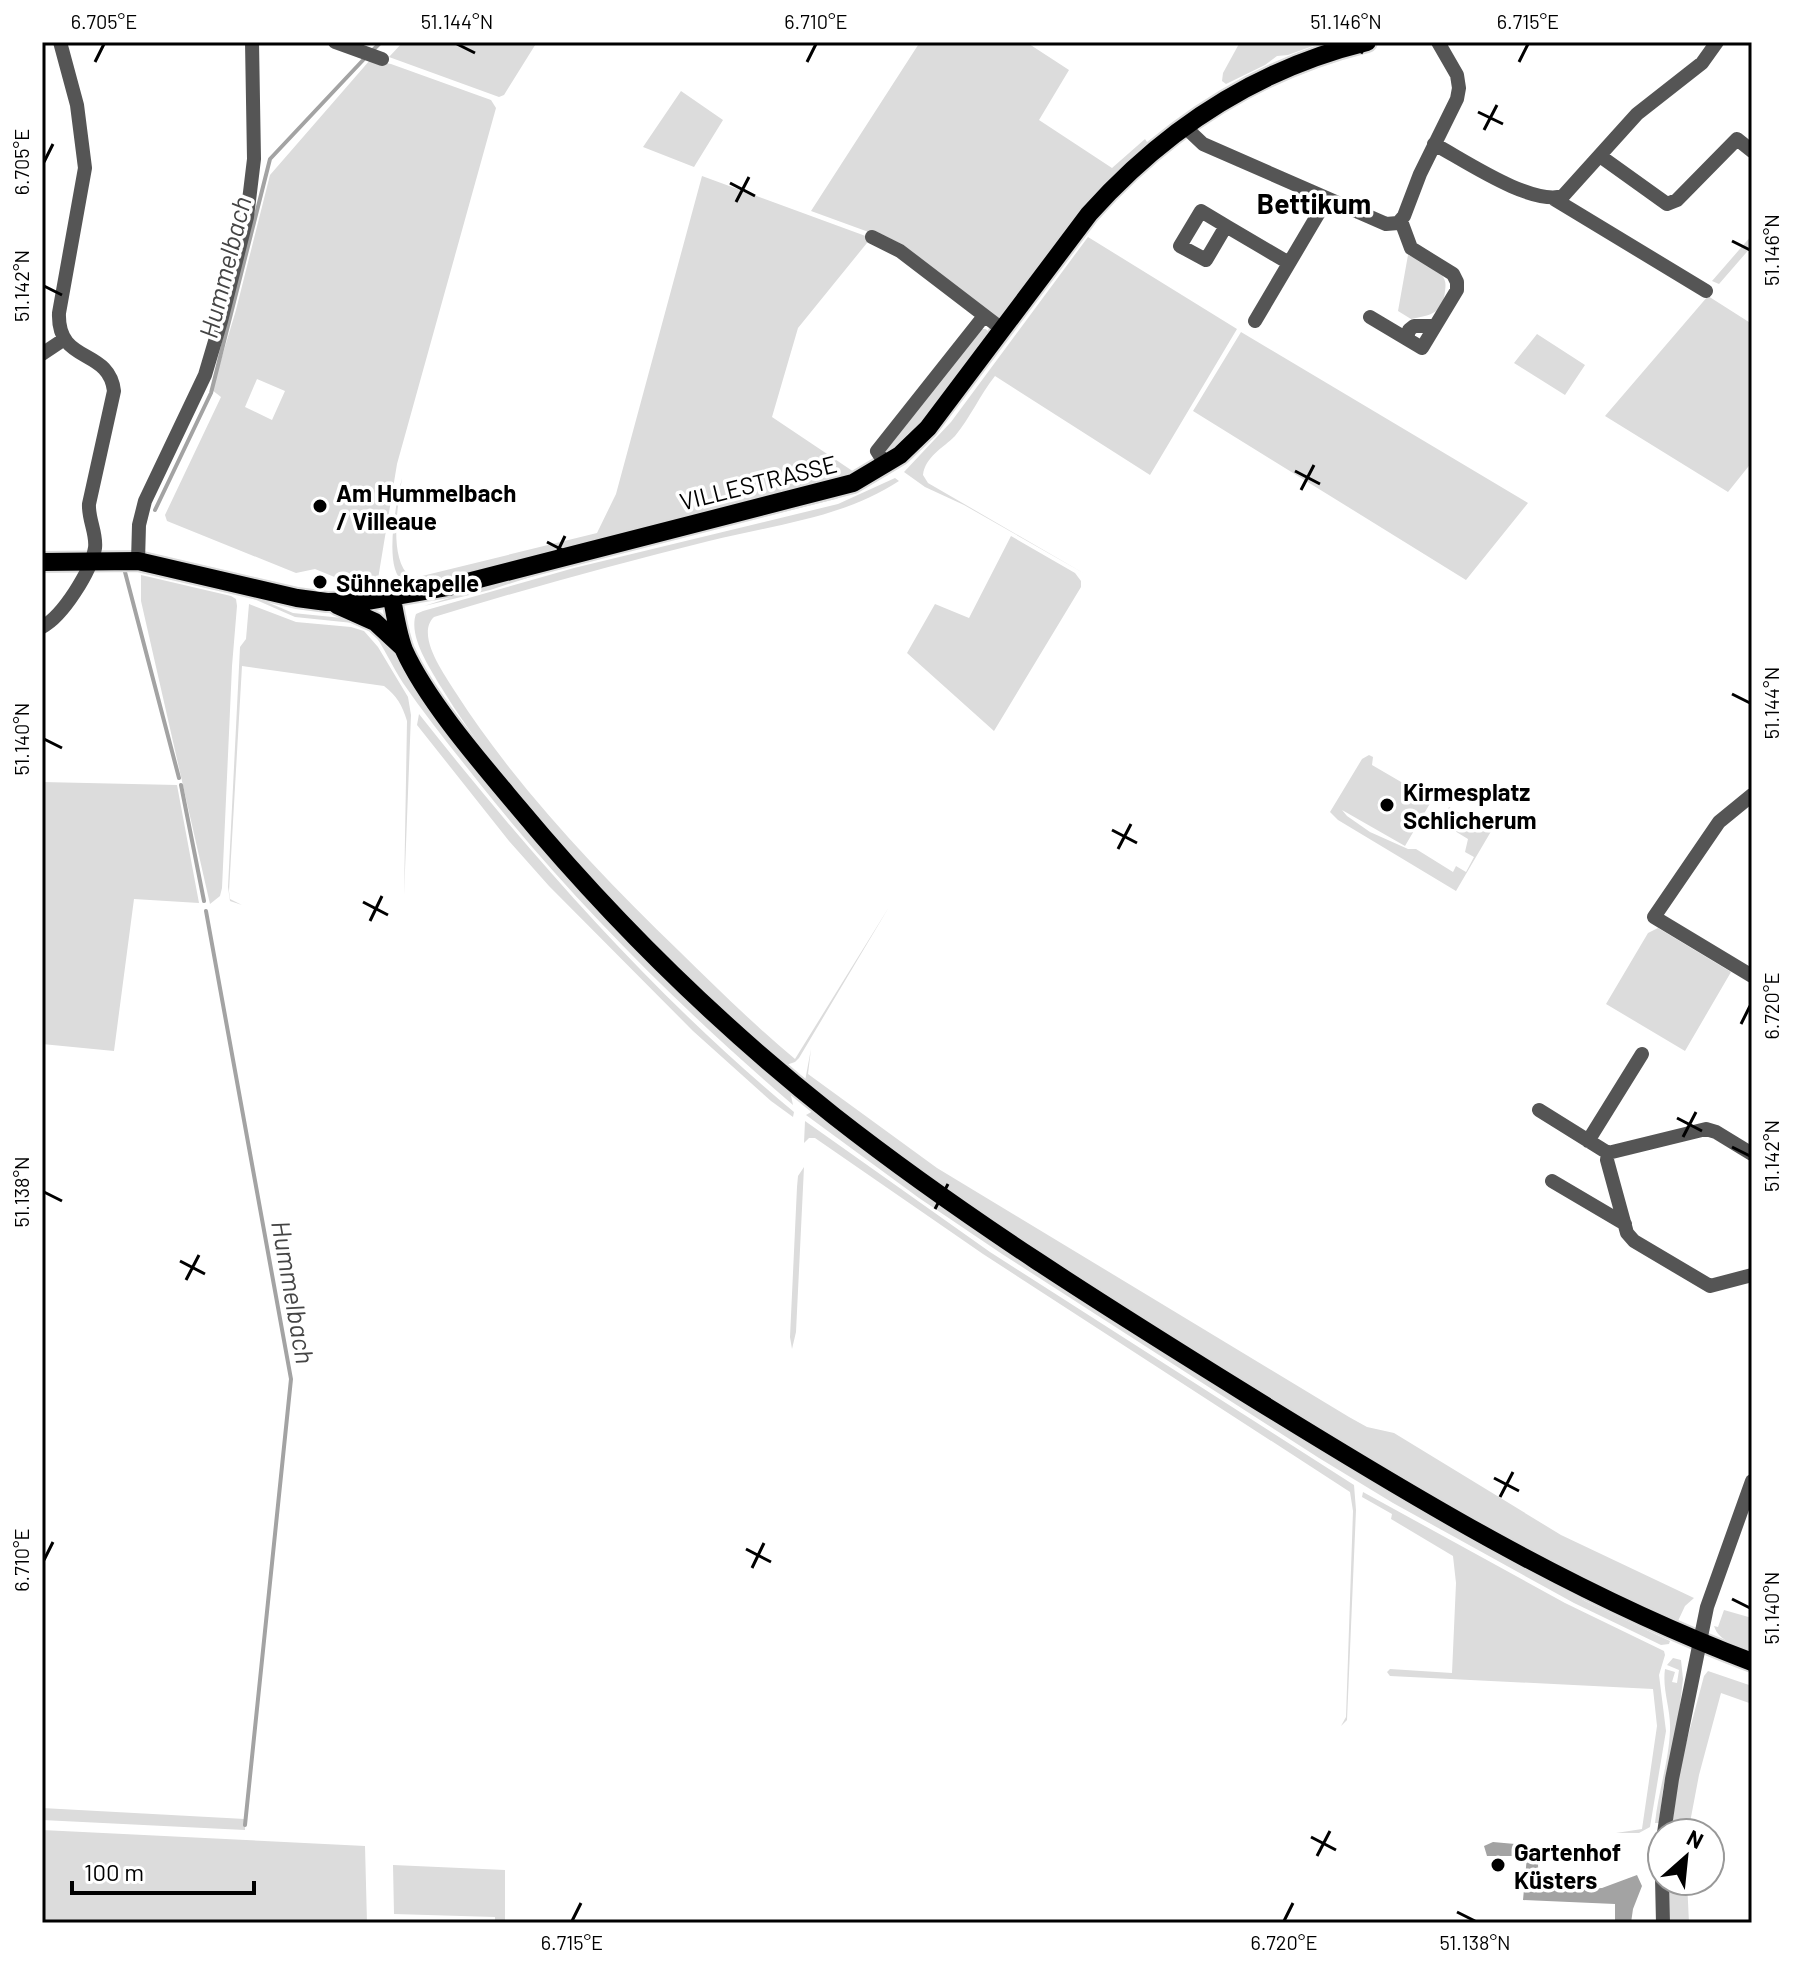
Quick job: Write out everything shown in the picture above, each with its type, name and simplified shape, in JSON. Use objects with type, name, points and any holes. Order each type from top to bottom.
[{"type":"main road","name":"VILLESTRASSE","points":[[42,562],[92,559],[138,561],[297,598],[327,602],[392,598],[448,587],[853,483],[886,465],[928,428],[1095,208],[1135,167],[1184,126],[1229,97],[1312,57],[1367,42]]},
{"type":"main road","points":[[392,598],[404,649]]},
{"type":"main road","points":[[327,602],[375,622],[404,649],[432,696],[482,764],[593,893],[682,983],[743,1039],[860,1135],[932,1189],[1042,1263],[1359,1462],[1532,1562],[1611,1602],[1752,1662]]},
{"type":"street","points":[[42,627],[57,615],[71,597],[92,559],[95,546],[88,516],[89,504],[114,399],[114,385],[103,367],[63,340],[59,313],[85,168],[77,105],[60,42]]},
{"type":"street","points":[[138,561],[139,525],[145,501],[205,375],[247,217],[254,159],[252,42]]},
{"type":"street","points":[[335,42],[382,59]]},
{"type":"street","points":[[1370,317],[1422,348],[1457,290],[1457,279],[1450,272],[1411,248],[1401,221],[1459,88],[1455,69],[1438,42]]},
{"type":"street","points":[[1554,199],[1569,191],[1644,107],[1707,57],[1717,42]]},
{"type":"street","points":[[1184,126],[1203,144],[1327,199],[1386,224],[1401,221]]},
{"type":"street","points":[[1600,156],[1667,204],[1677,200],[1737,139],[1752,151]]},
{"type":"street","points":[[1434,144],[1520,190],[1538,198],[1554,199],[1706,291]]},
{"type":"street","points":[[1255,321],[1327,199]]},
{"type":"street","points":[[1226,226],[1289,263]]},
{"type":"street","points":[[872,237],[900,251],[1002,329]]},
{"type":"street","points":[[886,465],[877,451],[984,316]]},
{"type":"street","points":[[42,354],[63,340]]},
{"type":"street","points":[[1752,795],[1719,822],[1654,917],[1752,976]]},
{"type":"street","points":[[1588,1141],[1642,1054]]},
{"type":"street","points":[[1539,1110],[1608,1153],[1706,1129],[1752,1154]]},
{"type":"street","points":[[1608,1153],[1607,1160],[1625,1224],[1634,1241],[1706,1284],[1715,1286],[1752,1275]]},
{"type":"street","points":[[1552,1181],[1625,1224]]},
{"type":"street","points":[[1666,1817],[1711,1594],[1752,1481]]},
{"type":"street","points":[[1662,1897],[1663,1923]]},
{"type":"shaded area","points":[[403,42],[537,42],[504,95],[499,97],[389,57]]},
{"type":"shaded area","points":[[920,42],[1026,42],[1069,70],[1039,120],[1112,168],[1145,139],[1149,145],[1094,195],[1003,317],[997,319],[896,242],[811,211]]},
{"type":"shaded area","points":[[1240,42],[1324,42],[1277,56],[1226,84],[1222,81],[1223,73]]},
{"type":"shaded area","points":[[370,60],[391,64],[491,100],[496,108],[397,464],[377,585],[337,578],[315,569],[296,573],[167,521],[165,515],[221,397],[212,390],[270,175]],"holes":[[[257,379],[285,391],[272,420],[245,407]]]},
{"type":"shaded area","points":[[681,91],[723,120],[694,167],[643,147]]},
{"type":"shaded area","points":[[702,176],[871,238],[798,328],[772,417],[857,474],[648,529],[640,528],[639,531],[416,584],[404,582],[397,575],[392,549],[402,478],[397,544],[403,568],[410,577],[597,533],[616,494]]},
{"type":"shaded area","points":[[1752,235],[1752,246],[1719,284],[1712,281]]},
{"type":"shaded area","points":[[1088,237],[1237,329],[1150,475],[995,376],[955,436],[931,458],[923,475],[928,483],[1085,574],[964,505],[925,487],[904,472],[951,422]]},
{"type":"shaded area","points":[[1408,255],[1434,268],[1445,280],[1444,298],[1439,308],[1411,319],[1398,311]]},
{"type":"shaded area","points":[[1708,296],[1752,324],[1752,462],[1728,492],[1605,416]]},
{"type":"shaded area","points":[[979,329],[986,329],[989,333],[930,415],[887,457],[885,449]]},
{"type":"shaded area","points":[[1241,332],[1528,503],[1466,580],[1193,411]]},
{"type":"shaded area","points":[[1537,334],[1585,365],[1565,395],[1514,363]]},
{"type":"shaded area","points":[[888,475],[836,499],[646,546],[648,542]]},
{"type":"shaded area","points":[[895,478],[899,481],[877,494],[831,512],[537,587],[434,617],[429,625],[430,644],[445,676],[532,796],[649,921],[795,1059],[889,907],[799,1058],[786,1065],[628,916],[527,803],[452,705],[421,652],[414,623],[416,614],[423,611],[574,568],[838,504]]},
{"type":"shaded area","points":[[1011,536],[1075,573],[1081,587],[994,731],[907,653],[935,604],[969,618]]},
{"type":"shaded area","points":[[571,564],[490,590],[424,606],[544,568]]},
{"type":"shaded area","points":[[141,575],[236,599],[222,888],[220,896],[210,904],[141,601]]},
{"type":"shaded area","points":[[255,597],[293,613],[352,619],[366,627],[295,617]]},
{"type":"shaded area","points":[[249,604],[296,622],[364,631],[378,647],[408,697],[411,715],[404,896],[407,721],[398,701],[384,686],[242,666],[229,891],[230,899],[242,905],[230,901],[228,887],[240,647],[246,639]]},
{"type":"shaded area","points":[[372,631],[385,637],[431,710],[790,1091],[793,1105],[669,992],[552,870],[431,722]]},
{"type":"shaded area","points":[[419,714],[505,820],[596,923],[692,1021],[794,1112],[793,1117],[693,1031],[549,886],[509,841],[417,725]]},
{"type":"shaded area","points":[[1369,755],[1373,757],[1372,765],[1432,800],[1405,846],[1342,810],[1370,832],[1408,849],[1416,849],[1453,872],[1456,866],[1466,872],[1474,857],[1465,852],[1468,839],[1440,822],[1449,807],[1479,825],[1478,828],[1493,828],[1456,891],[1338,820],[1330,812],[1362,759]]},
{"type":"shaded area","points":[[42,782],[177,785],[199,903],[134,899],[114,1051],[42,1044]]},
{"type":"shaded area","points":[[1658,928],[1731,972],[1685,1051],[1606,1004],[1648,933]]},
{"type":"shaded area","points":[[811,1049],[808,1074],[937,1168],[1349,1417],[1367,1427],[1394,1433],[1561,1535],[1694,1598],[1685,1606],[1678,1621],[1546,1560],[1365,1457],[1187,1347],[944,1186],[805,1081]]},
{"type":"shaded area","points":[[813,1111],[1525,1566],[1585,1601],[1670,1641],[1669,1644],[1661,1645],[1574,1603],[1393,1503],[1319,1458],[919,1198],[806,1115]]},
{"type":"shaded area","points":[[805,1121],[990,1252],[1354,1485],[1356,1510],[1347,1720],[1341,1726],[1346,1717],[1353,1511],[1350,1492],[983,1254],[815,1138],[809,1138],[804,1143]]},
{"type":"shaded area","points":[[804,1167],[796,1332],[792,1349],[797,1187],[798,1176]]},
{"type":"shaded area","points":[[1363,1492],[1565,1603],[1664,1651],[1659,1675],[1666,1731],[1652,1817],[1646,1817],[1646,1829],[1639,1833],[1616,1833],[1642,1829],[1657,1726],[1653,1689],[1390,1676],[1387,1672],[1390,1669],[1452,1673],[1456,1583],[1453,1556],[1391,1519],[1392,1514],[1362,1497]]},
{"type":"shaded area","points":[[1724,1610],[1752,1618],[1752,1651],[1729,1642],[1716,1631],[1714,1626],[1718,1627]]},
{"type":"shaded area","points":[[1673,1658],[1681,1660],[1683,1679],[1660,1817],[1656,1817],[1670,1730],[1665,1669],[1675,1672],[1672,1682],[1677,1683],[1679,1670],[1667,1665]]},
{"type":"shaded area","points":[[1708,1671],[1752,1686],[1752,1704],[1721,1693],[1691,1817],[1673,1817],[1680,1766],[1704,1676]]},
{"type":"shaded area","points":[[42,1808],[245,1819],[245,1830],[42,1820]]},
{"type":"shaded area","points":[[42,1830],[365,1846],[367,1923],[42,1923]]},
{"type":"shaded area","points":[[1493,1842],[1536,1846],[1541,1853],[1539,1872],[1545,1882],[1570,1881],[1588,1889],[1602,1888],[1637,1875],[1642,1886],[1631,1923],[1615,1923],[1615,1904],[1523,1900],[1527,1856],[1487,1856],[1484,1846]]},
{"type":"shaded area","points":[[393,1865],[505,1870],[505,1923],[495,1923],[495,1917],[394,1914]]},
{"type":"shaded area","points":[[1669,1897],[1688,1897],[1689,1923],[1670,1923]]},
{"type":"waterway","name":"Hummelbach","points":[[372,51],[381,42]]},
{"type":"waterway","name":"Hummelbach","points":[[155,510],[211,393],[270,159],[365,58]]},
{"type":"waterway","name":"Hummelbach","points":[[125,572],[179,778]]},
{"type":"waterway","name":"Hummelbach","points":[[181,785],[204,901]]},
{"type":"waterway","name":"Hummelbach","points":[[206,911],[291,1379],[245,1825]]},
{"type":"place","name":"Am Hummelbach / Villeaue","points":[[320,506]]},
{"type":"place","name":"Sühnekapelle","points":[[320,582]]},
{"type":"place","name":"Kirmesplatz Schlicherum","points":[[1387,805]]},
{"type":"place","name":"Gartenhof Küsters","points":[[1498,1865]]},
{"type":"district","name":"Bettikum","points":[[1314,203]]}]
